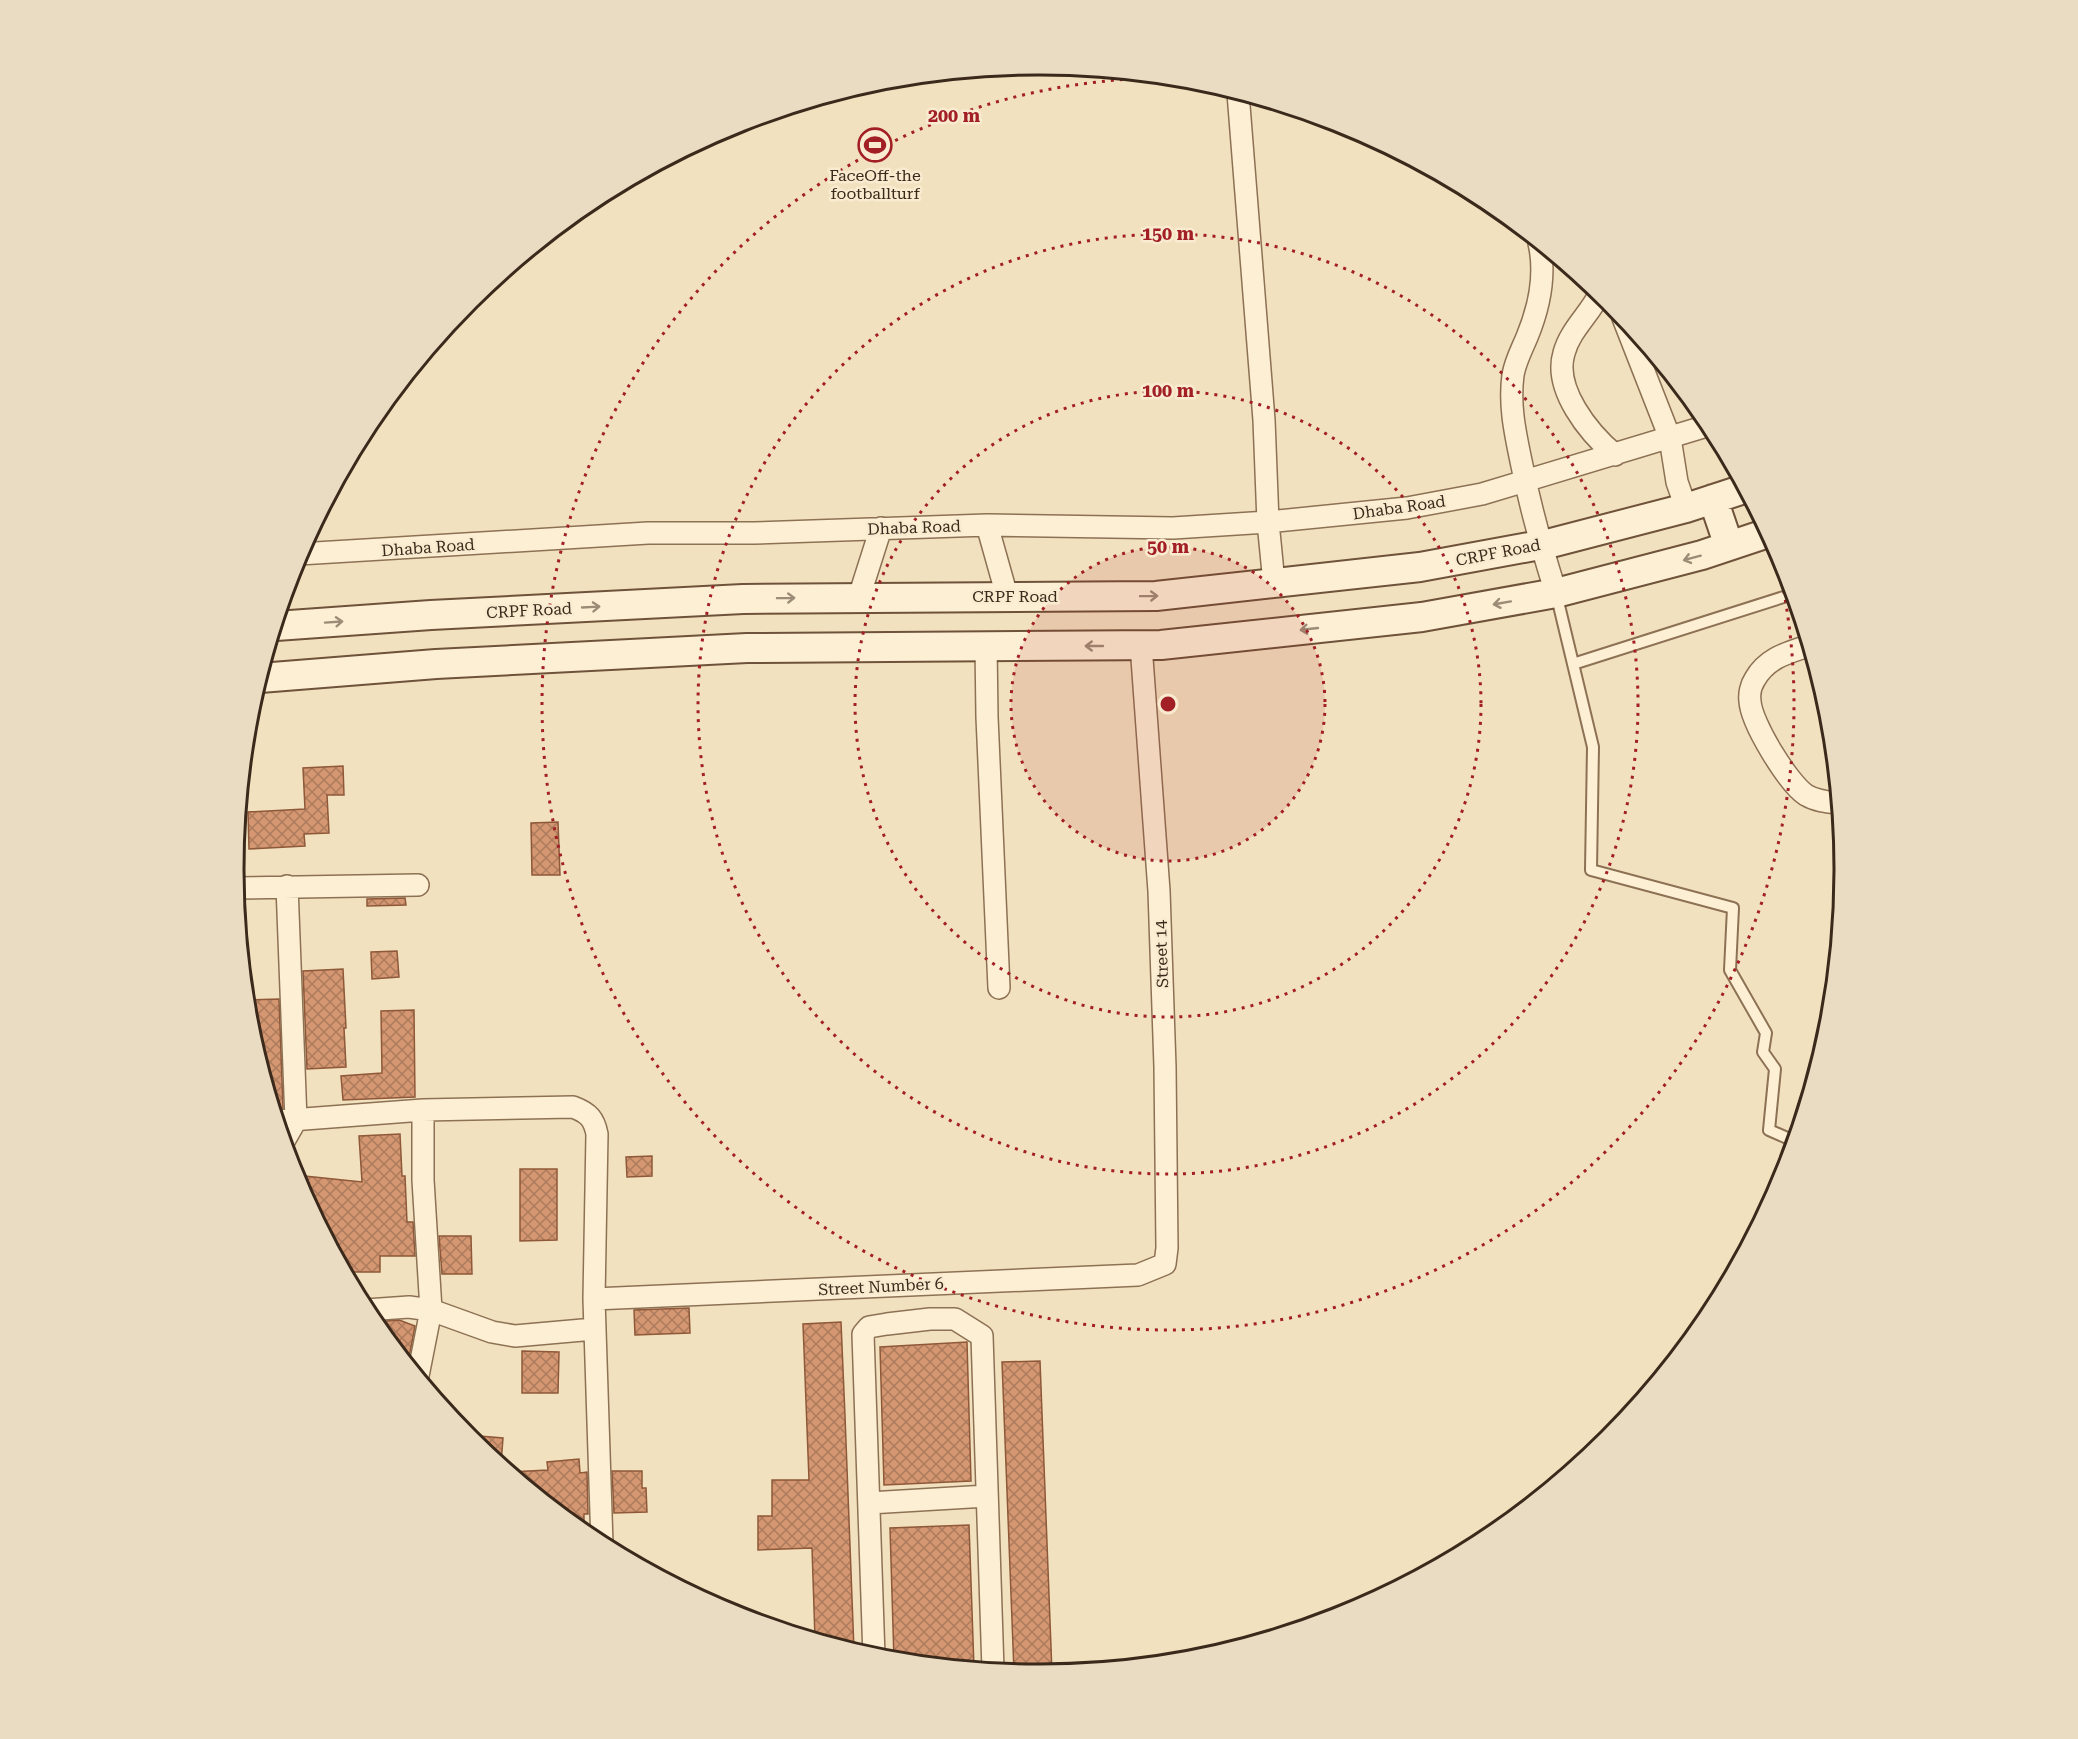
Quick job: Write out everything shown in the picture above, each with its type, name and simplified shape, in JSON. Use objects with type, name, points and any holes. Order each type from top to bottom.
[{"type":"street","points":[[1239,100],[1264,420],[1268,522],[1274,583]]},
{"type":"street","points":[[1540,253],[1542,277],[1539,298],[1513,375],[1512,409],[1525,482],[1556,593]]},
{"type":"street","points":[[1594,302],[1572,335],[1564,352],[1561,370],[1572,403],[1601,443],[1615,455]]},
{"type":"street","points":[[1632,342],[1670,438],[1677,483],[1686,508]]},
{"type":"street","name":"Dhaba Road","points":[[310,553],[648,533],[754,533],[987,525],[1173,528],[1268,522],[1407,508],[1482,494],[1700,428]]},
{"type":"street","name":"CRPF Road","points":[[284,625],[730,599],[1156,596],[1420,567],[1541,545],[1686,508],[1737,491]]},
{"type":"street","points":[[1713,499],[1730,546]]},
{"type":"street","points":[[987,525],[1007,596]]},
{"type":"street","points":[[859,597],[881,528]]},
{"type":"street","points":[[269,677],[436,664],[747,648],[1161,645],[1422,617],[1556,593],[1702,555],[1760,536]]},
{"type":"street","name":"Street 14","points":[[1141,645],[1159,891],[1165,1066],[1167,1248],[1165,1264]]},
{"type":"street","points":[[986,646],[999,988]]},
{"type":"street","points":[[1801,648],[1778,656],[1767,664],[1754,680],[1750,702],[1754,717],[1777,761],[1796,787],[1816,800],[1830,802]]},
{"type":"street","points":[[245,888],[418,885]]},
{"type":"street","points":[[287,886],[287,1120],[423,1110],[573,1107],[584,1111],[594,1120],[597,1134],[594,1329],[602,1532]]},
{"type":"street","points":[[420,1366],[432,1310],[423,1180],[423,1110]]},
{"type":"street","name":"Street Number 6","points":[[594,1299],[1138,1275],[1165,1264]]},
{"type":"street","points":[[377,1309],[409,1307],[432,1310],[492,1332],[515,1336],[594,1329]]},
{"type":"street","points":[[874,1647],[863,1334],[869,1327],[930,1319],[955,1319],[982,1336],[993,1662]]},
{"type":"street","points":[[869,1503],[987,1496]]},
{"type":"lane","points":[[1556,593],[1593,747],[1591,870],[1733,908],[1730,970],[1766,1033],[1763,1052],[1775,1069],[1769,1130],[1787,1137]]},
{"type":"lane","points":[[1573,664],[1785,596]]},
{"type":"building","points":[[343,766],[344,795],[327,795],[329,833],[304,834],[305,846],[249,849],[248,812],[305,809],[303,768]]},
{"type":"building","points":[[558,822],[560,875],[532,875],[531,823]]},
{"type":"building","points":[[405,898],[406,905],[367,906],[367,899]]},
{"type":"building","points":[[397,951],[399,977],[372,979],[371,952]]},
{"type":"building","points":[[343,969],[346,1067],[307,1069],[303,971]]},
{"type":"building","points":[[279,999],[283,1108],[272,1075],[256,1000]]},
{"type":"building","points":[[414,1010],[415,1097],[343,1100],[341,1076],[382,1073],[381,1011]]},
{"type":"building","points":[[400,1134],[407,1222],[413,1222],[415,1256],[380,1256],[380,1272],[354,1272],[326,1221],[306,1176],[362,1182],[359,1136]]},
{"type":"building","points":[[652,1156],[652,1176],[627,1177],[626,1157]]},
{"type":"building","points":[[520,1169],[557,1169],[557,1240],[520,1241]]},
{"type":"building","points":[[439,1236],[471,1236],[472,1274],[442,1274]]},
{"type":"building","points":[[689,1308],[690,1333],[635,1335],[634,1310]]},
{"type":"building","points":[[399,1320],[415,1326],[410,1354],[409,1353],[385,1321]]},
{"type":"building","points":[[841,1322],[854,1642],[815,1631],[812,1548],[758,1550],[758,1516],[772,1516],[772,1480],[809,1480],[803,1324]]},
{"type":"building","points":[[967,1342],[971,1481],[884,1485],[880,1347]]},
{"type":"building","points":[[522,1351],[559,1352],[558,1393],[522,1393]]},
{"type":"building","points":[[1040,1361],[1052,1664],[1014,1663],[1002,1362]]},
{"type":"building","points":[[483,1436],[503,1438],[502,1454]]},
{"type":"building","points":[[579,1459],[580,1473],[587,1472],[588,1514],[584,1514],[584,1520],[520,1471],[548,1470],[547,1462]]},
{"type":"building","points":[[612,1471],[642,1471],[642,1488],[646,1488],[647,1512],[614,1513]]},
{"type":"building","points":[[969,1525],[974,1661],[894,1651],[890,1528]]},
{"type":"place","name":"FaceOff-the footballturf","points":[[875,145]]}]
